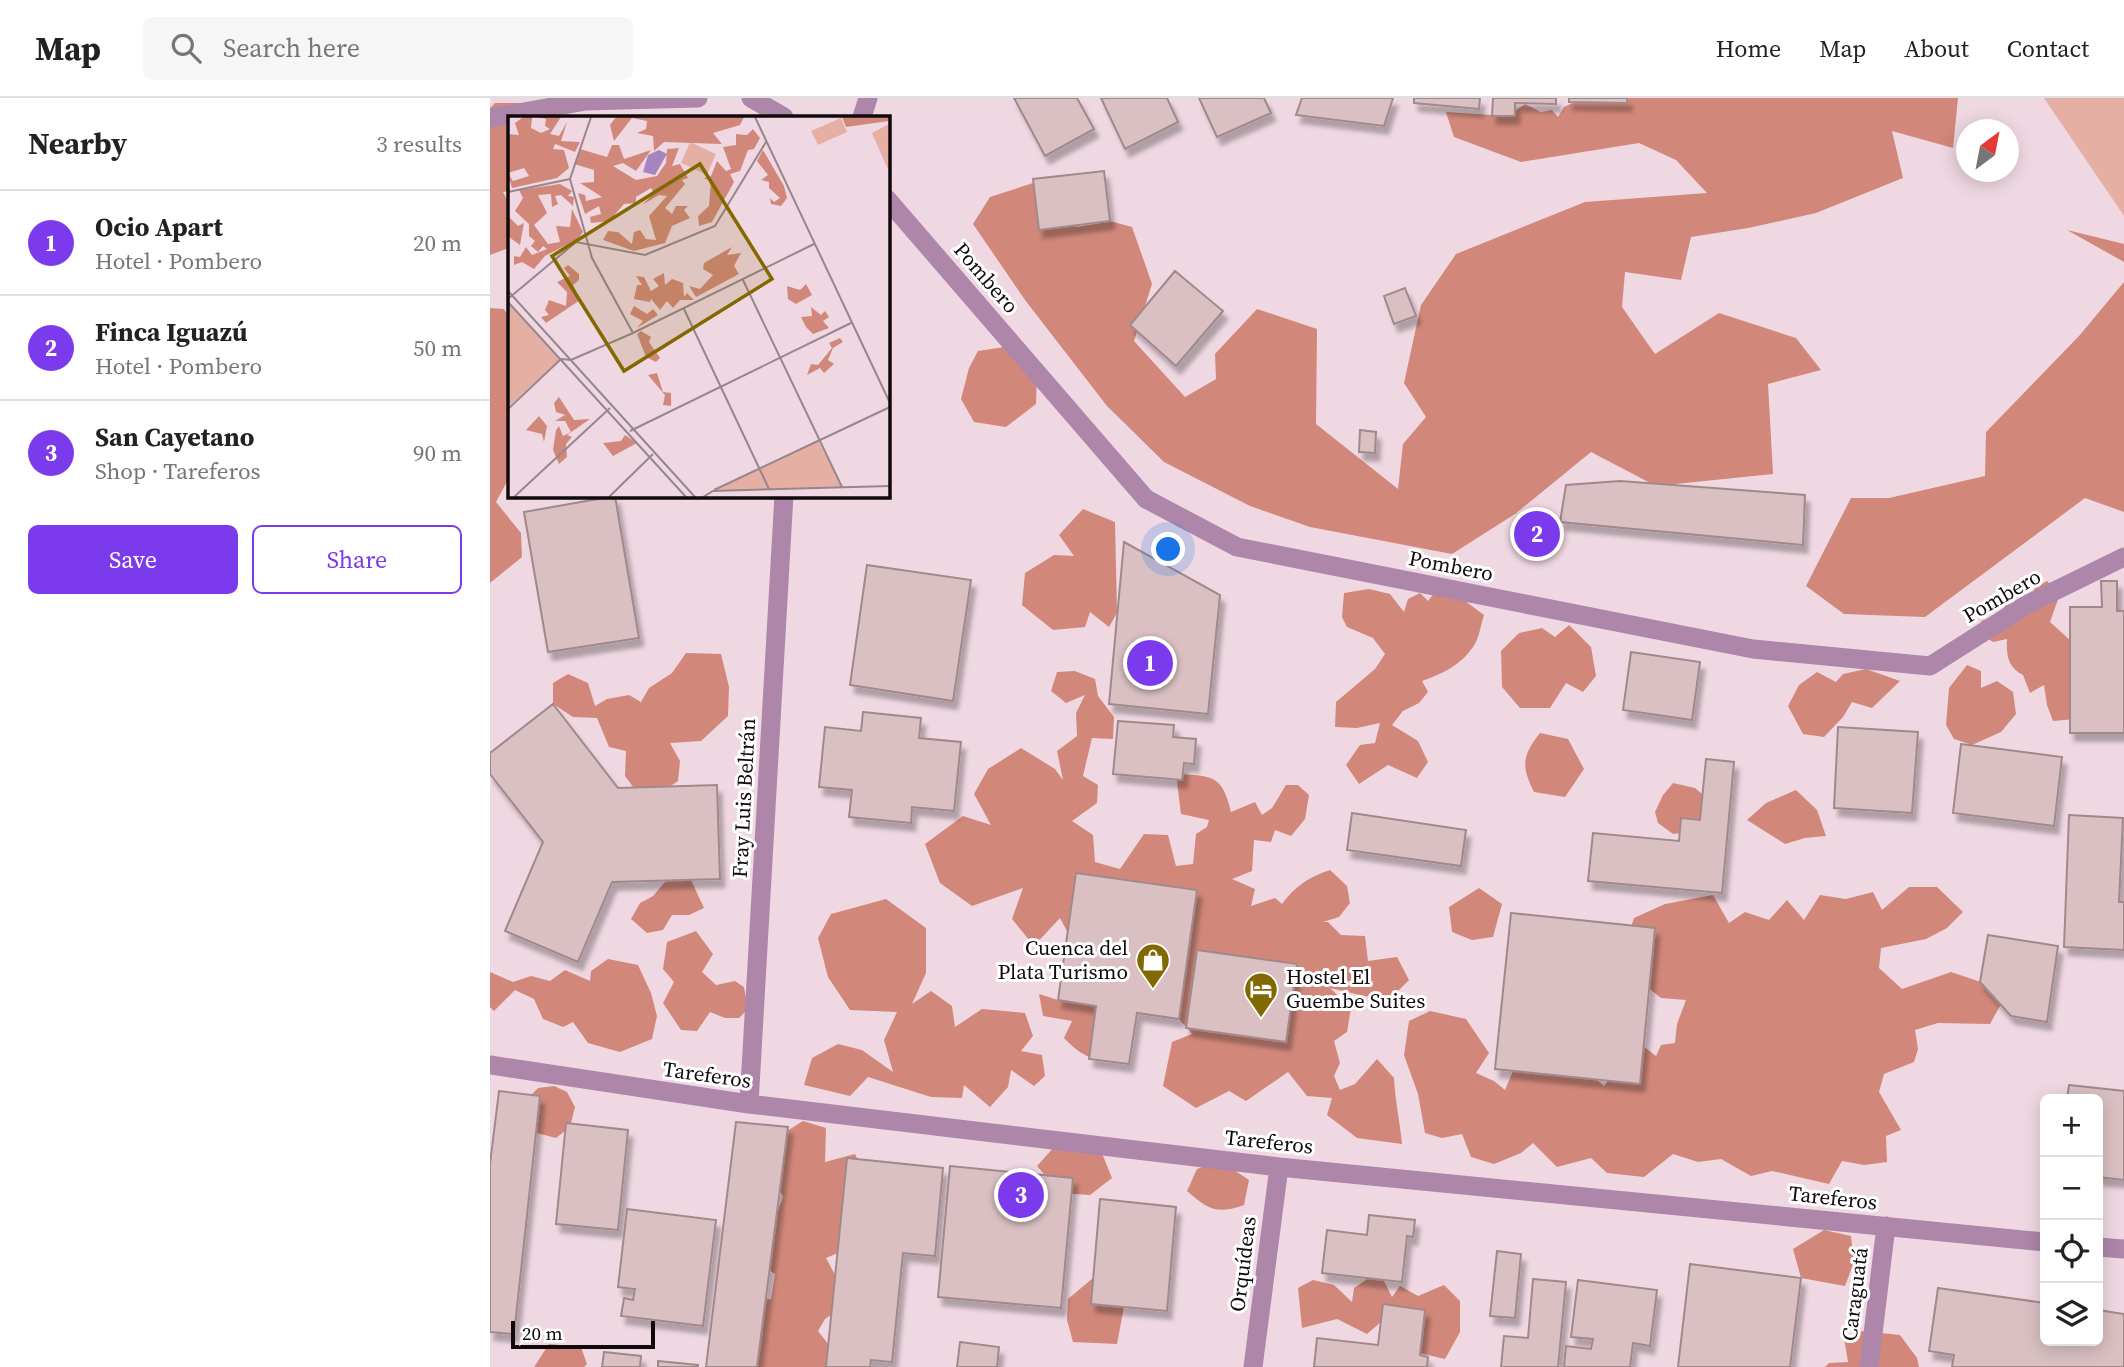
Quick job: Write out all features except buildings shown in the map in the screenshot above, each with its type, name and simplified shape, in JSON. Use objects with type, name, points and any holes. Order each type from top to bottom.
[{"type":"street","points":[[490,118],[586,102],[698,98]]},
{"type":"street","points":[[751,98],[782,116]]},
{"type":"street","points":[[862,116],[868,98]]},
{"type":"street","name":"Pombero","points":[[889,200],[1146,499],[1237,547],[1753,649],[1930,666],[2026,605],[2124,557]]},
{"type":"street","name":"Fray Luis Beltrán","points":[[750,1104],[784,497]]},
{"type":"street","name":"Tareferos","points":[[490,1065],[750,1104],[1279,1167],[2040,1242]]},
{"type":"street","name":"Orquídeas","points":[[1253,1367],[1279,1167]]},
{"type":"street","name":"Caraguatá","points":[[1869,1367],[1885,1226]]},
{"type":"street","points":[[2103,1247],[2124,1249]]},
{"type":"shaded area","points":[[1583,98],[1958,98],[1953,148],[1892,131],[1903,178],[1816,213],[1691,237],[1681,280],[1625,272],[1622,307],[1655,354],[1719,313],[1796,338],[1821,370],[1768,384],[1773,474],[1656,486],[1591,452],[1515,514],[1452,554],[1310,527],[1250,506],[1164,462],[1107,406],[1025,300],[973,224],[990,197],[1055,176],[1077,227],[1110,221],[1132,227],[1152,284],[1134,341],[1185,397],[1216,379],[1215,354],[1257,309],[1317,329],[1316,424],[1398,489],[1403,444],[1426,417],[1404,383],[1421,305],[1456,254],[1585,202],[1707,193],[1676,160],[1639,143],[1521,162],[1454,137],[1446,112],[1508,116],[1525,104],[1541,112],[1552,110],[1558,117],[1564,107]]},
{"type":"shaded area","points":[[2044,98],[2124,98],[2124,216]]},
{"type":"shaded area","points":[[495,103],[525,103],[508,116],[508,191],[503,192],[508,201],[508,248],[490,255],[490,108]]},
{"type":"shaded area","points":[[2067,230],[2124,244],[2124,262]]},
{"type":"shaded area","points":[[2124,282],[2124,512],[2085,498],[1925,617],[1844,614],[1806,586],[1851,498],[1889,498],[1985,476],[1986,432],[2079,336]]},
{"type":"shaded area","points":[[490,308],[504,309],[508,316],[508,480],[496,502],[521,533],[522,557],[490,583]]},
{"type":"shaded area","points":[[1004,347],[1037,372],[1036,404],[1006,427],[974,422],[961,399],[969,368],[978,351]]},
{"type":"shaded area","points":[[1083,509],[1115,522],[1117,613],[1109,627],[1090,612],[1085,627],[1053,630],[1022,605],[1025,573],[1054,555],[1074,556],[1059,535]]},
{"type":"shaded area","points":[[1446,578],[1465,601],[1484,615],[1477,640],[1463,659],[1422,681],[1428,692],[1419,703],[1403,711],[1392,725],[1418,741],[1428,762],[1417,778],[1388,765],[1359,784],[1346,765],[1360,745],[1375,743],[1380,723],[1357,728],[1335,727],[1336,702],[1375,669],[1385,654],[1373,638],[1347,627],[1342,617],[1344,593],[1369,589],[1390,594],[1404,612],[1408,599],[1420,593],[1428,601]]},
{"type":"shaded area","points":[[2047,581],[2060,594],[2050,622],[2082,651],[2075,719],[2053,721],[2044,685],[2030,693],[2023,675],[2014,669],[2009,660],[2007,639],[1993,642],[1981,634],[1981,621],[1999,615],[2006,604],[2026,605],[2035,588]]},
{"type":"shaded area","points":[[1569,625],[1591,647],[1596,676],[1583,692],[1566,683],[1550,708],[1520,708],[1502,687],[1501,651],[1519,633],[1542,628],[1555,637]]},
{"type":"shaded area","points":[[686,653],[721,654],[729,687],[728,716],[701,741],[670,743],[680,761],[678,781],[645,803],[625,776],[626,751],[609,747],[597,718],[573,717],[553,704],[553,683],[568,674],[588,683],[595,706],[607,699],[629,695],[641,702],[649,688],[672,673]]},
{"type":"shaded area","points":[[1967,665],[1981,671],[1981,688],[1997,681],[2013,692],[2016,714],[2001,732],[1972,745],[1954,739],[1946,725],[1949,688]]},
{"type":"shaded area","points":[[1866,669],[1900,681],[1872,708],[1852,702],[1843,717],[1824,737],[1803,734],[1788,706],[1799,685],[1817,672],[1836,682],[1843,674]]},
{"type":"shaded area","points":[[1075,671],[1095,679],[1098,696],[1114,717],[1113,739],[1092,738],[1083,776],[1098,785],[1097,803],[1072,821],[1093,835],[1095,862],[1120,869],[1144,834],[1168,835],[1176,866],[1193,864],[1196,834],[1207,827],[1209,820],[1181,814],[1176,774],[1199,775],[1214,780],[1224,790],[1231,812],[1255,802],[1262,815],[1272,808],[1286,785],[1298,785],[1309,795],[1305,819],[1291,836],[1275,830],[1271,842],[1254,840],[1252,871],[1232,879],[1255,889],[1251,906],[1275,898],[1282,904],[1303,883],[1330,870],[1347,886],[1350,903],[1339,917],[1323,922],[1328,922],[1341,935],[1365,936],[1368,961],[1397,957],[1409,980],[1390,999],[1330,988],[1351,1008],[1347,1032],[1334,1041],[1340,1063],[1334,1076],[1340,1090],[1355,1084],[1377,1059],[1394,1078],[1402,1144],[1357,1138],[1327,1115],[1332,1098],[1307,1096],[1288,1072],[1246,1101],[1229,1091],[1196,1108],[1163,1086],[1172,1042],[1192,1034],[1179,1019],[1137,1013],[1129,1064],[1086,1056],[1064,1038],[1072,1021],[1043,1016],[1039,994],[1058,1000],[1068,933],[1060,918],[1034,946],[1012,919],[1023,888],[972,906],[940,883],[925,844],[963,816],[991,825],[974,794],[988,769],[1021,748],[1055,769],[1063,780],[1057,751],[1077,736],[1076,713],[1085,695],[1066,703],[1051,691],[1057,672]]},
{"type":"shaded area","points":[[1540,733],[1568,739],[1584,769],[1565,797],[1534,792],[1530,783],[1525,761]]},
{"type":"shaded area","points":[[1673,783],[1695,788],[1707,798],[1710,825],[1691,832],[1673,834],[1658,823],[1655,812],[1663,795]]},
{"type":"shaded area","points":[[1796,790],[1817,810],[1826,836],[1785,844],[1747,820],[1766,803]]},
{"type":"shaded area","points":[[671,875],[691,880],[704,908],[689,915],[672,915],[663,930],[647,933],[631,919],[640,903],[653,896]]},
{"type":"shaded area","points":[[1909,887],[1937,887],[1963,912],[1947,928],[1926,939],[1881,948],[1879,968],[1902,989],[1951,972],[1990,985],[2001,1004],[1990,1024],[1938,1023],[1915,1030],[1918,1049],[1914,1062],[1884,1074],[1879,1092],[1901,1130],[1886,1136],[1887,1162],[1864,1165],[1842,1161],[1829,1184],[1772,1171],[1751,1176],[1721,1159],[1698,1162],[1673,1154],[1644,1177],[1607,1173],[1591,1158],[1557,1167],[1533,1143],[1521,1153],[1494,1164],[1471,1157],[1462,1134],[1442,1138],[1425,1133],[1418,1094],[1404,1055],[1409,1021],[1430,1011],[1466,1019],[1489,1053],[1476,1073],[1494,1081],[1505,1090],[1513,1071],[1583,1068],[1604,1086],[1624,1061],[1643,1046],[1656,1056],[1661,1045],[1675,1043],[1677,1024],[1686,1000],[1661,998],[1642,983],[1624,949],[1634,918],[1665,904],[1713,895],[1729,923],[1745,912],[1769,920],[1787,900],[1804,920],[1820,895],[1846,899],[1873,892],[1882,910]]},
{"type":"shaded area","points":[[1479,888],[1502,904],[1493,937],[1472,940],[1452,932],[1449,907]]},
{"type":"shaded area","points":[[886,899],[926,928],[926,973],[912,1004],[931,991],[952,1006],[955,1027],[982,1009],[1025,1013],[1033,1036],[1021,1051],[1042,1055],[1045,1076],[1034,1086],[1011,1070],[1008,1087],[990,1107],[964,1085],[962,1098],[931,1097],[868,1077],[850,1096],[804,1085],[812,1058],[838,1044],[862,1050],[893,1072],[884,1040],[897,1012],[850,1010],[828,977],[818,938],[831,914]]},
{"type":"shaded area","points":[[696,931],[713,954],[702,972],[716,985],[735,981],[744,987],[748,1009],[739,1018],[725,1018],[710,1012],[697,1031],[681,1030],[663,1003],[674,982],[663,969],[667,942]]},
{"type":"shaded area","points":[[608,959],[638,965],[651,993],[657,1016],[652,1039],[620,1052],[588,1043],[573,1022],[563,1027],[543,1019],[534,999],[515,990],[494,1011],[490,1007],[490,972],[513,982],[531,976],[550,981],[565,970],[590,981],[591,971]]},
{"type":"shaded area","points":[[554,1086],[567,1092],[575,1107],[570,1127],[556,1138],[533,1132],[527,1099],[538,1088]]},
{"type":"shaded area","points":[[803,1121],[826,1128],[825,1162],[855,1154],[869,1184],[852,1247],[826,1258],[840,1284],[845,1306],[825,1319],[818,1331],[829,1345],[832,1367],[733,1367],[754,1301],[771,1299],[775,1274],[759,1264],[761,1221],[778,1210],[783,1197],[778,1187],[776,1138]]},
{"type":"shaded area","points":[[1099,1146],[1112,1178],[1090,1195],[1060,1193],[1037,1166],[1054,1147]]},
{"type":"shaded area","points":[[1219,1160],[1249,1180],[1244,1205],[1219,1210],[1207,1206],[1187,1191],[1197,1169]]},
{"type":"shaded area","points":[[1824,1230],[1851,1236],[1854,1262],[1845,1286],[1801,1278],[1793,1249]]},
{"type":"shaded area","points":[[1379,1271],[1392,1297],[1400,1286],[1418,1296],[1444,1285],[1460,1301],[1460,1332],[1445,1359],[1415,1352],[1388,1316],[1367,1334],[1337,1319],[1302,1328],[1298,1288],[1313,1280],[1334,1285],[1352,1302],[1354,1288]]},
{"type":"shaded area","points":[[1099,1273],[1126,1296],[1117,1344],[1073,1342],[1067,1320],[1068,1299]]},
{"type":"shaded area","points":[[1862,1331],[1900,1335],[1917,1358],[1919,1367],[1825,1367],[1829,1363],[1848,1362],[1844,1338]]},
{"type":"shaded area","points":[[549,1344],[581,1347],[587,1364],[584,1367],[534,1367]]},
{"type":"place","name":"Finca Iguazú","points":[[1537,534]]},
{"type":"place","name":"Ocio Apart","points":[[1150,663]]},
{"type":"place","name":"Cuenca del Plata Turismo","points":[[1153,990]]},
{"type":"place","name":"Hostel El Guembe Suites","points":[[1261,1019]]},
{"type":"place","name":"San Cayetano","points":[[1021,1195]]}]
